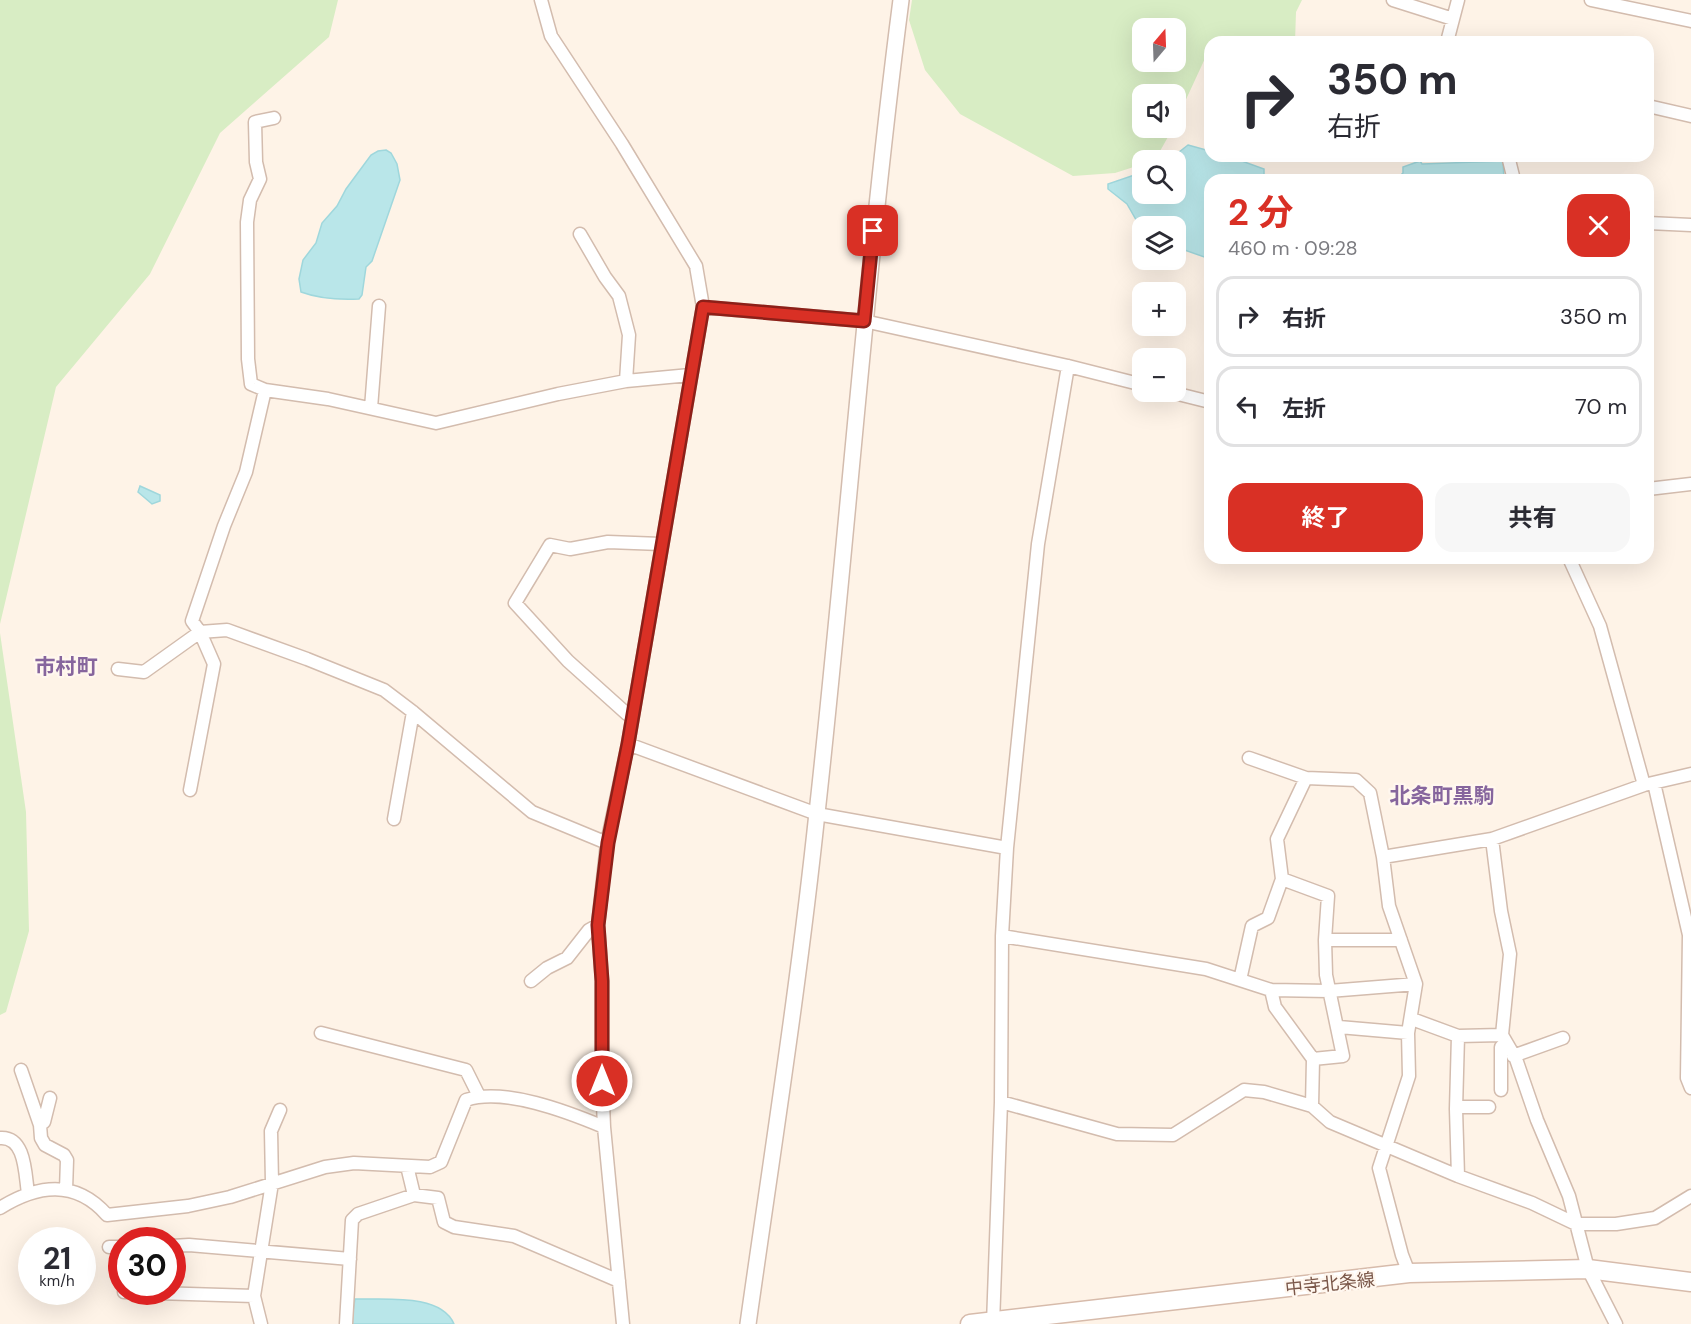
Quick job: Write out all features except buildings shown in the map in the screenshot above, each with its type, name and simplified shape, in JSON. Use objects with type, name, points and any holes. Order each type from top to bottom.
[{"type":"main road","name":"中寺北条線","points":[[969,1324],[1408,1273],[1588,1269],[1691,1282]]},
{"type":"street","points":[[541,0],[551,36],[622,144],[696,266],[703,307],[628,744],[608,843],[598,925],[602,981],[604,1126],[622,1324]]},
{"type":"street","points":[[748,1324],[804,930],[842,581],[882,141],[900,0]]},
{"type":"street","points":[[1393,0],[1453,18]]},
{"type":"street","points":[[1448,36],[1458,0]]},
{"type":"street","points":[[1592,0],[1691,21]]},
{"type":"street","points":[[1654,107],[1691,116]]},
{"type":"street","points":[[274,118],[255,122],[256,162],[260,179],[250,201],[248,222],[248,359],[251,384],[265,390],[328,399],[436,423],[558,394],[626,381],[690,375]]},
{"type":"street","points":[[1654,223],[1691,225]]},
{"type":"street","points":[[580,234],[618,296],[629,335],[626,381]]},
{"type":"street","points":[[371,408],[379,306]]},
{"type":"street","points":[[703,307],[864,321],[1132,382]]},
{"type":"street","points":[[993,1323],[1001,1102],[1002,936],[1007,848],[1038,544],[1068,366]]},
{"type":"street","points":[[190,790],[214,664],[200,632],[192,621],[224,526],[246,472],[265,390]]},
{"type":"street","points":[[1186,396],[1204,400]]},
{"type":"street","points":[[1654,488],[1691,484]]},
{"type":"street","points":[[633,714],[627,714],[568,660],[515,603],[550,545],[570,549],[608,542],[661,544]]},
{"type":"street","points":[[1572,564],[1600,626],[1649,784],[1689,935],[1687,1078],[1691,1088]]},
{"type":"street","points":[[118,669],[144,672],[200,632],[227,630],[384,690],[532,813],[608,843]]},
{"type":"street","points":[[394,819],[412,712]]},
{"type":"street","points":[[628,744],[817,814],[1007,848]]},
{"type":"street","points":[[1249,758],[1306,778],[1356,780],[1370,793],[1383,857],[1389,906],[1416,984],[1408,1033],[1409,1076],[1379,1168],[1408,1273]]},
{"type":"street","points":[[1383,857],[1492,839],[1649,784],[1691,774]]},
{"type":"street","points":[[1240,980],[1252,926],[1268,918],[1282,879],[1277,839],[1306,778]]},
{"type":"street","points":[[1492,839],[1501,911],[1510,954],[1504,1039],[1501,1047],[1501,1090]]},
{"type":"street","points":[[1282,879],[1328,896],[1325,940],[1329,991],[1339,1027],[1343,1056],[1313,1059]]},
{"type":"street","points":[[531,981],[547,968],[567,958],[589,930],[598,925]]},
{"type":"street","points":[[1002,936],[1206,969],[1271,990],[1329,991],[1416,984]]},
{"type":"street","points":[[1325,940],[1401,940]]},
{"type":"street","points":[[1271,990],[1275,1007],[1313,1059],[1312,1106]]},
{"type":"street","points":[[1412,1019],[1458,1036],[1504,1039]]},
{"type":"street","points":[[1339,1027],[1408,1033]]},
{"type":"street","points":[[321,1033],[466,1070],[479,1095]]},
{"type":"street","points":[[1458,1036],[1456,1107],[1458,1176]]},
{"type":"street","points":[[1513,1056],[1563,1038]]},
{"type":"street","points":[[1504,1039],[1513,1056],[1569,1196],[1588,1269],[1617,1324]]},
{"type":"street","points":[[21,1070],[40,1125],[41,1138],[45,1145],[64,1155],[67,1160],[66,1190]]},
{"type":"street","points":[[1001,1102],[1117,1134],[1173,1135],[1244,1090],[1264,1092],[1312,1106],[1330,1122],[1458,1176],[1532,1203],[1576,1224],[1616,1224],[1655,1218],[1691,1196]]},
{"type":"street","points":[[0,1208],[38,1190],[66,1190],[98,1205],[107,1215],[188,1206],[230,1197],[325,1167],[354,1163],[430,1167],[441,1162],[466,1100],[479,1095],[558,1108],[604,1126]]},
{"type":"street","points":[[40,1125],[44,1122],[50,1098]]},
{"type":"street","points":[[1456,1107],[1489,1107]]},
{"type":"street","points":[[261,1324],[254,1296],[272,1183],[272,1131],[280,1110]]},
{"type":"street","points":[[0,1138],[5,1137],[15,1142],[22,1156],[28,1193]]},
{"type":"street","points":[[407,1166],[414,1195]]},
{"type":"street","points":[[346,1324],[352,1220],[358,1214],[414,1195],[438,1198],[444,1222],[454,1227],[514,1236],[619,1281]]},
{"type":"street","points":[[186,1245],[350,1259]]},
{"type":"street","points":[[186,1294],[254,1296]]},
{"type":"green space","points":[[0,0],[338,0],[329,37],[220,133],[150,274],[56,387],[0,624]]},
{"type":"green space","points":[[912,0],[1302,0],[1296,12],[1295,36],[1204,36],[1204,61],[1186,99],[1186,84],[1132,84],[1132,138],[1167,138],[1161,150],[1132,150],[1132,168],[1115,173],[1073,176],[960,114],[925,70],[909,20]]},
{"type":"green space","points":[[0,633],[26,812],[29,931],[6,1012],[0,1015]]},
{"type":"water","points":[[1188,145],[1204,149],[1204,162],[1245,162],[1264,169],[1264,174],[1204,174],[1204,257],[1186,251],[1186,216],[1134,216],[1127,204],[1108,189],[1108,184],[1132,176],[1132,204],[1186,204],[1186,150],[1182,150]]},
{"type":"water","points":[[386,150],[391,153],[397,164],[400,180],[372,261],[366,267],[362,295],[359,299],[337,299],[301,292],[299,279],[303,260],[316,243],[322,223],[337,206],[346,189],[371,155]]},
{"type":"water","points":[[1417,162],[1422,164],[1503,162],[1504,174],[1402,174],[1403,167]]},
{"type":"water","points":[[140,486],[160,495],[160,501],[152,504],[138,492]]},
{"type":"water","points":[[355,1299],[396,1299],[425,1303],[447,1314],[454,1324],[351,1324]]},
{"type":"district","name":"市村町","points":[[66,667]]},
{"type":"district","name":"北条町黒駒","points":[[1442,796]]},
{"type":"route","points":[[602,1081],[602,981],[598,925],[608,843],[628,744],[703,307],[864,321],[873,231]]}]
